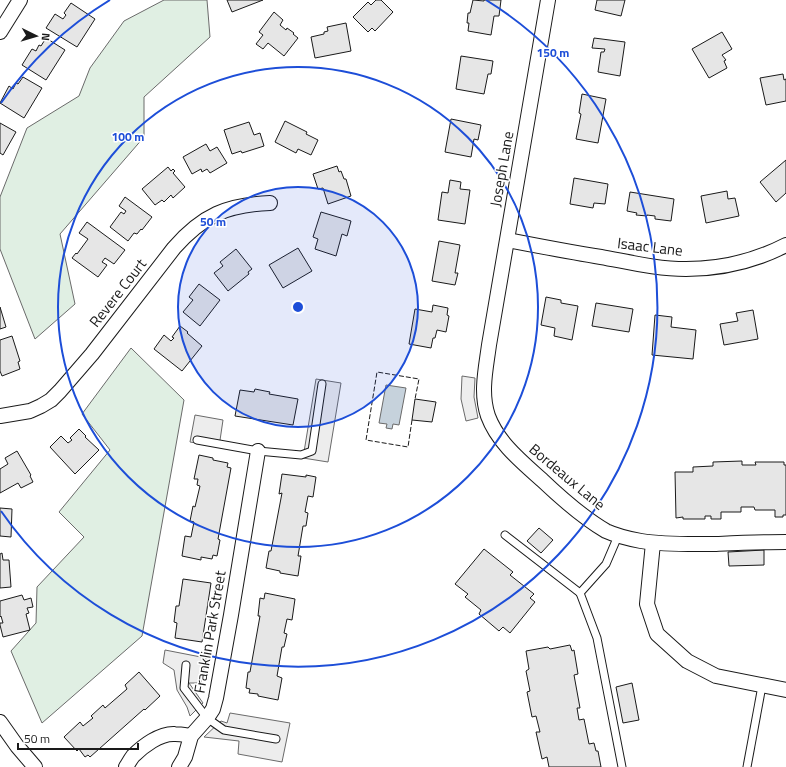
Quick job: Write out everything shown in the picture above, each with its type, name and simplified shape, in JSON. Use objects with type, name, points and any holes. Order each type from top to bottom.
[{"type":"street","points":[[0,32],[20,0]]},
{"type":"street","name":"Joseph Lane","points":[[490,345],[548,0]]},
{"type":"street","name":"Revere Court","points":[[0,416],[30,411],[51,400],[60,392],[92,354],[174,248],[201,223],[212,216],[234,207],[270,203]]},
{"type":"street","name":"Isaac Lane","points":[[508,240],[649,266],[684,269],[708,268],[743,262],[786,245]]},
{"type":"street","name":"Bordeaux Lane","points":[[490,345],[484,382],[484,394],[488,417],[493,427],[499,437],[515,455],[568,504],[587,519],[618,536],[641,541],[688,545],[786,542]]},
{"type":"street","name":"Franklin Park Street","points":[[191,736],[213,709],[216,698],[258,450]]},
{"type":"street","points":[[653,542],[647,604],[657,634],[687,661],[716,676],[786,690]]},
{"type":"street","points":[[0,722],[17,746],[35,767]]},
{"type":"street","points":[[126,767],[141,748],[162,736],[174,734],[191,736],[179,767]]},
{"type":"lane","points":[[197,440],[301,456],[312,451],[322,384]]},
{"type":"lane","points":[[505,535],[580,593],[597,638],[622,767]]},
{"type":"lane","points":[[580,593],[606,564],[618,536]]},
{"type":"lane","points":[[186,665],[184,688],[207,718],[224,730],[276,740]]},
{"type":"lane","points":[[747,767],[762,686]]},
{"type":"green space","points":[[164,0],[207,0],[210,37],[144,97],[144,137],[60,234],[75,304],[35,339],[0,249],[0,197],[27,128],[79,96],[90,68],[124,21]]},
{"type":"green space","points":[[131,348],[184,400],[142,636],[42,723],[11,651],[36,623],[37,587],[84,537],[59,512],[110,450],[82,414]]},
{"type":"shaded area","points":[[462,376],[475,378],[474,397],[478,418],[466,421],[461,399]]},
{"type":"shaded area","points":[[316,379],[341,383],[328,462],[303,458]]},
{"type":"shaded area","points":[[386,385],[406,388],[399,425],[393,424],[392,429],[386,428],[387,424],[379,423]]},
{"type":"shaded area","points":[[195,415],[223,420],[219,447],[190,442]]},
{"type":"shaded area","points":[[165,650],[206,658],[201,683],[189,683],[203,703],[190,716],[187,707],[177,690],[174,670],[163,663]]},
{"type":"shaded area","points":[[230,713],[290,723],[282,762],[238,754],[239,741],[204,737],[221,721],[227,723]]},
{"type":"building","points":[[227,0],[263,0],[232,12]]},
{"type":"building","points":[[376,0],[381,0],[393,12],[375,31],[372,28],[368,32],[353,17],[368,2],[371,5]]},
{"type":"building","points":[[473,0],[501,0],[499,16],[494,16],[491,35],[468,31],[468,13],[470,13]]},
{"type":"building","points":[[597,0],[625,0],[621,16],[595,10]]},
{"type":"building","points":[[71,3],[95,19],[77,47],[46,28],[55,14],[63,19],[66,15],[64,13]]},
{"type":"building","points":[[274,12],[283,20],[280,25],[286,30],[287,28],[294,33],[293,34],[298,38],[284,56],[268,43],[263,49],[256,44],[263,35],[259,32]]},
{"type":"building","points":[[346,23],[351,51],[315,58],[311,37],[324,34],[324,32],[328,31],[327,27]]},
{"type":"building","points":[[722,32],[732,49],[722,55],[726,60],[724,61],[727,68],[709,78],[692,49]]},
{"type":"building","points":[[46,38],[65,50],[46,80],[22,65],[32,49],[36,51],[39,45],[41,46]]},
{"type":"building","points":[[594,38],[625,42],[620,76],[598,72],[601,52],[604,52],[605,49],[592,48]]},
{"type":"building","points":[[461,56],[493,61],[491,74],[488,74],[484,94],[456,89]]},
{"type":"building","points":[[783,74],[784,80],[786,79],[786,101],[766,105],[760,78]]},
{"type":"building","points":[[23,77],[42,88],[24,118],[0,103],[9,86],[13,89],[16,83],[18,84]]},
{"type":"building","points":[[582,94],[606,99],[598,143],[576,139],[581,114],[579,113]]},
{"type":"building","points":[[451,119],[481,125],[478,140],[474,139],[471,157],[445,152]]},
{"type":"building","points":[[285,121],[307,132],[306,134],[318,140],[311,155],[298,149],[296,153],[275,142]]},
{"type":"building","points":[[249,122],[254,135],[260,133],[264,146],[242,153],[241,151],[232,154],[224,130]]},
{"type":"building","points":[[0,123],[16,132],[3,155],[0,153]]},
{"type":"building","points":[[206,144],[210,151],[217,147],[227,163],[210,173],[207,169],[202,172],[201,169],[192,174],[183,157]]},
{"type":"building","points":[[786,160],[786,193],[776,202],[760,182]]},
{"type":"building","points":[[337,166],[339,172],[341,171],[344,179],[346,179],[351,196],[328,204],[323,188],[318,189],[313,174]]},
{"type":"building","points":[[168,167],[171,171],[173,169],[175,171],[173,173],[185,187],[173,198],[171,195],[164,202],[162,200],[155,205],[142,189]]},
{"type":"building","points":[[574,178],[608,184],[605,204],[594,203],[593,208],[570,204]]},
{"type":"building","points":[[450,180],[461,182],[460,189],[470,190],[465,224],[438,220],[442,192],[448,193]]},
{"type":"building","points":[[727,191],[728,199],[735,198],[739,216],[706,223],[701,196]]},
{"type":"building","points":[[630,192],[674,199],[671,221],[655,219],[655,216],[636,215],[637,213],[627,211]]},
{"type":"building","points":[[125,197],[152,217],[142,230],[141,229],[137,234],[134,233],[128,241],[110,227],[121,212],[124,214],[126,211],[119,206]]},
{"type":"building","points":[[321,212],[351,221],[347,236],[342,234],[336,256],[315,249],[318,239],[313,237]]},
{"type":"building","points":[[87,222],[125,250],[114,264],[105,258],[102,262],[107,265],[98,277],[72,258],[76,253],[77,254],[88,239],[79,233]]},
{"type":"building","points":[[439,241],[460,245],[455,273],[458,273],[455,285],[432,281]]},
{"type":"building","points":[[298,248],[312,271],[283,288],[269,265]]},
{"type":"building","points":[[236,249],[252,269],[248,272],[249,274],[228,291],[214,273],[223,266],[220,262]]},
{"type":"building","points":[[199,284],[220,300],[200,326],[183,312],[193,300],[189,297]]},
{"type":"building","points":[[546,297],[561,300],[561,303],[578,306],[572,340],[554,336],[555,328],[541,325]]},
{"type":"building","points":[[596,303],[633,309],[629,332],[592,326]]},
{"type":"building","points":[[433,305],[448,308],[447,315],[449,316],[446,332],[437,330],[435,338],[433,338],[431,348],[409,344],[415,309],[432,312]]},
{"type":"building","points":[[0,307],[6,327],[0,329]]},
{"type":"building","points":[[753,310],[758,339],[724,345],[720,324],[738,321],[736,313]]},
{"type":"building","points":[[655,315],[672,317],[671,327],[696,330],[693,359],[652,355]]},
{"type":"building","points":[[180,326],[202,346],[182,371],[154,349],[164,335],[171,341],[174,338],[172,337]]},
{"type":"building","points":[[12,336],[20,361],[18,362],[20,369],[2,376],[0,371],[0,340]]},
{"type":"building","points":[[255,389],[270,392],[269,394],[298,399],[293,425],[235,416],[240,390],[254,392]]},
{"type":"building","points":[[415,399],[436,402],[432,422],[412,420]]},
{"type":"building","points":[[79,429],[99,450],[75,474],[50,447],[61,436],[68,443],[72,440],[70,438]]},
{"type":"building","points":[[17,451],[31,475],[30,476],[33,482],[21,488],[18,483],[0,493],[0,469],[8,464],[5,458]]},
{"type":"building","points":[[199,455],[228,463],[227,467],[231,468],[218,539],[220,540],[217,556],[213,555],[212,559],[201,557],[201,560],[182,556],[185,536],[191,537],[194,522],[190,521],[193,506],[195,507],[200,486],[197,485],[198,479],[194,479]]},
{"type":"building","points":[[742,461],[742,465],[756,465],[755,462],[784,462],[784,465],[786,465],[786,515],[783,515],[783,517],[775,517],[775,510],[755,510],[754,507],[741,507],[741,512],[721,512],[721,519],[711,519],[711,516],[705,516],[705,519],[683,519],[683,517],[676,518],[675,472],[693,472],[693,467],[713,466],[713,462]]},
{"type":"building","points":[[282,474],[316,477],[313,497],[308,496],[305,512],[308,513],[306,526],[303,526],[298,556],[301,556],[298,576],[280,573],[280,571],[266,568],[269,551],[271,551],[282,493],[279,494]]},
{"type":"building","points":[[0,508],[12,509],[11,537],[0,536]]},
{"type":"building","points":[[539,528],[553,540],[541,553],[527,541]]},
{"type":"building","points":[[484,549],[513,572],[510,575],[534,594],[530,598],[535,602],[510,633],[503,627],[499,631],[479,614],[481,610],[465,597],[468,594],[455,584]]},
{"type":"building","points":[[764,550],[764,565],[729,566],[728,552]]},
{"type":"building","points":[[2,553],[3,560],[9,560],[11,587],[0,588],[0,554]]},
{"type":"building","points":[[183,579],[211,583],[202,642],[175,638],[177,623],[174,622],[176,606],[179,606]]},
{"type":"building","points":[[265,593],[295,599],[292,620],[287,619],[284,633],[287,634],[284,647],[282,647],[277,676],[282,678],[278,700],[249,693],[250,689],[246,688],[260,616],[258,616],[260,598],[264,599]]},
{"type":"building","points":[[22,595],[24,600],[31,598],[33,607],[27,608],[29,613],[26,614],[30,630],[3,637],[0,625],[0,623],[3,623],[1,616],[0,617],[0,601]]},
{"type":"building","points":[[570,645],[572,651],[574,650],[578,674],[574,675],[580,708],[577,708],[579,720],[584,719],[589,744],[594,743],[596,751],[598,751],[601,767],[549,767],[547,757],[542,759],[536,732],[540,732],[536,716],[532,717],[527,692],[530,691],[526,671],[529,669],[526,651],[548,647],[550,649]]},
{"type":"building","points":[[139,672],[160,696],[90,757],[88,755],[85,757],[79,749],[77,751],[64,737],[80,722],[83,726],[93,718],[91,716],[103,705],[105,708],[127,689],[125,685]]},
{"type":"building","points":[[632,683],[639,720],[623,723],[616,687]]},
{"type":"fence","points":[[412,420],[408,447],[366,440],[377,372],[419,379],[415,399]]}]
